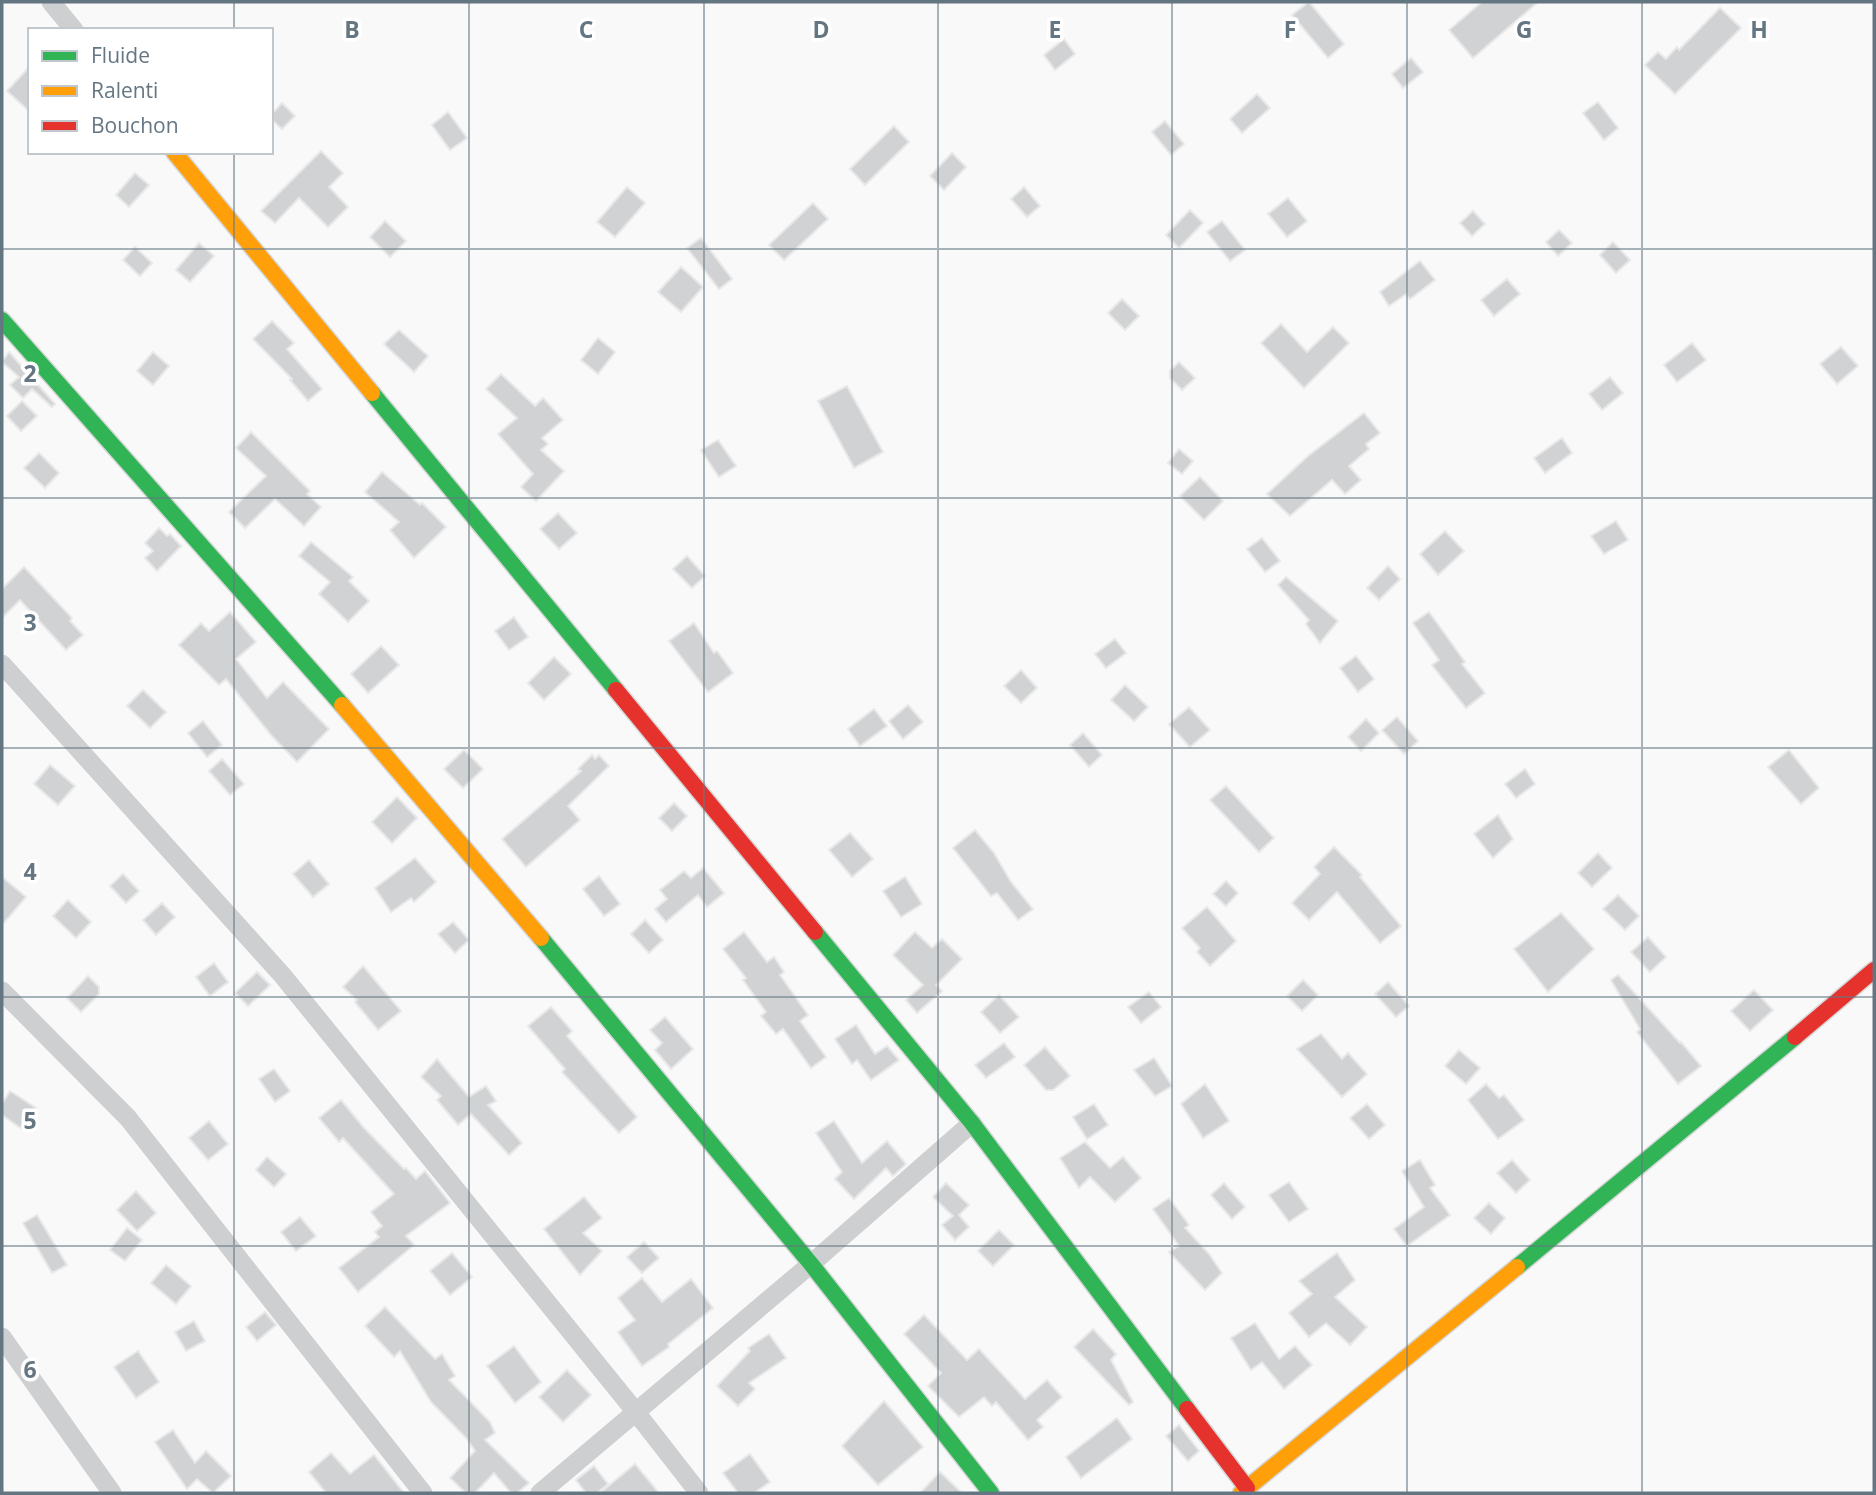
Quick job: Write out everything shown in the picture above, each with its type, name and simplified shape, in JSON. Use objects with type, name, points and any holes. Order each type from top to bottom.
[{"type":"street","points":[[51,2],[72,28]]},
{"type":"street","points":[[176,154],[972,1123],[1244,1491],[1874,970]]},
{"type":"street","points":[[2,320],[268,619],[503,892],[811,1264],[991,1493]]},
{"type":"street","points":[[2,664],[283,976],[699,1493]]},
{"type":"street","points":[[2,991],[128,1118],[423,1493]]},
{"type":"street","points":[[540,1493],[811,1264],[972,1123]]},
{"type":"street","points":[[2,1337],[111,1493]]},
{"type":"building","points":[[1309,2],[1344,44],[1328,58],[1292,15]]},
{"type":"building","points":[[1482,2],[1538,2],[1473,58],[1449,30]]},
{"type":"building","points":[[1720,8],[1741,28],[1675,94],[1645,65],[1658,52],[1666,59],[1677,47],[1679,50]]},
{"type":"building","points":[[1064,39],[1075,54],[1055,70],[1044,55]]},
{"type":"building","points":[[1411,58],[1423,72],[1403,88],[1392,74]]},
{"type":"building","points":[[28,68],[28,110],[7,91]]},
{"type":"building","points":[[1257,94],[1270,108],[1242,133],[1230,119]]},
{"type":"building","points":[[1598,102],[1618,128],[1604,140],[1583,113]]},
{"type":"building","points":[[282,103],[295,116],[282,129],[273,121],[273,113]]},
{"type":"building","points":[[448,112],[467,138],[450,150],[432,125]]},
{"type":"building","points":[[1165,121],[1184,144],[1171,155],[1152,132]]},
{"type":"building","points":[[894,126],[909,142],[865,185],[850,169]]},
{"type":"building","points":[[321,151],[343,173],[329,187],[348,207],[328,227],[299,198],[275,223],[261,211]]},
{"type":"building","points":[[952,153],[966,167],[944,190],[930,176]]},
{"type":"building","points":[[135,173],[149,185],[129,207],[116,195]]},
{"type":"building","points":[[627,187],[645,203],[615,237],[597,222]]},
{"type":"building","points":[[1024,187],[1040,206],[1027,217],[1011,199]]},
{"type":"building","points":[[1288,198],[1307,221],[1287,237],[1268,214]]},
{"type":"building","points":[[813,203],[828,219],[784,260],[769,245]]},
{"type":"building","points":[[1190,210],[1203,223],[1179,248],[1166,235]]},
{"type":"building","points":[[1473,211],[1485,224],[1472,236],[1460,223]]},
{"type":"building","points":[[385,221],[406,241],[390,257],[370,237]]},
{"type":"building","points":[[1222,221],[1245,250],[1230,261],[1207,232]]},
{"type":"building","points":[[1559,230],[1572,243],[1558,256],[1546,242]]},
{"type":"building","points":[[701,238],[732,279],[719,289],[687,248]]},
{"type":"building","points":[[1613,242],[1630,260],[1616,273],[1600,255]]},
{"type":"building","points":[[199,243],[214,256],[190,282],[176,270]]},
{"type":"building","points":[[135,247],[152,263],[140,276],[123,260]]},
{"type":"building","points":[[1420,261],[1435,280],[1410,299],[1406,294],[1389,306],[1380,292]]},
{"type":"building","points":[[681,267],[703,287],[681,312],[658,292]]},
{"type":"building","points":[[1507,279],[1520,294],[1494,316],[1481,300]]},
{"type":"building","points":[[1122,299],[1139,316],[1125,330],[1108,313]]},
{"type":"building","points":[[272,321],[294,343],[287,349],[322,389],[308,401],[290,380],[292,379],[253,339]]},
{"type":"building","points":[[1281,324],[1307,352],[1333,327],[1349,343],[1304,388],[1261,343]]},
{"type":"building","points":[[399,330],[428,356],[414,372],[384,344]]},
{"type":"building","points":[[598,338],[615,352],[598,374],[581,360]]},
{"type":"building","points":[[1692,343],[1706,360],[1677,382],[1664,365]]},
{"type":"building","points":[[1841,347],[1858,366],[1837,384],[1820,364]]},
{"type":"building","points":[[9,352],[55,404],[52,407],[32,389],[23,398],[10,385],[19,377],[2,362]]},
{"type":"building","points":[[153,352],[169,366],[153,385],[137,371]]},
{"type":"building","points":[[1179,362],[1195,378],[1182,390],[1170,378],[1170,371]]},
{"type":"building","points":[[501,374],[535,406],[543,398],[563,420],[542,438],[548,444],[541,450],[564,471],[536,501],[521,487],[533,474],[498,434],[517,418],[486,389]]},
{"type":"building","points":[[1610,377],[1623,393],[1602,410],[1589,394]]},
{"type":"building","points":[[847,386],[883,452],[854,468],[818,401]]},
{"type":"building","points":[[22,401],[37,416],[21,431],[7,416]]},
{"type":"building","points":[[1364,413],[1380,433],[1366,444],[1369,449],[1349,466],[1361,480],[1345,494],[1332,480],[1290,516],[1267,494],[1308,456]]},
{"type":"building","points":[[251,432],[310,491],[307,494],[321,507],[304,526],[275,499],[245,528],[229,512],[266,476],[236,448]]},
{"type":"building","points":[[1562,438],[1572,453],[1545,473],[1534,458]]},
{"type":"building","points":[[718,440],[736,466],[719,477],[701,450]]},
{"type":"building","points":[[1179,449],[1193,461],[1182,474],[1168,463]]},
{"type":"building","points":[[39,453],[59,473],[45,488],[24,468]]},
{"type":"building","points":[[382,472],[420,505],[422,503],[446,527],[414,558],[390,530],[399,522],[365,492]]},
{"type":"building","points":[[1200,477],[1223,501],[1204,520],[1180,496]]},
{"type":"building","points":[[558,513],[577,533],[559,549],[540,529]]},
{"type":"building","points":[[1616,521],[1628,540],[1604,554],[1591,536]]},
{"type":"building","points":[[159,528],[167,536],[170,534],[181,546],[157,571],[145,558],[153,551],[145,543]]},
{"type":"building","points":[[1445,531],[1464,551],[1438,575],[1420,554]]},
{"type":"building","points":[[1262,538],[1280,561],[1265,572],[1247,549]]},
{"type":"building","points":[[311,542],[353,577],[349,581],[369,601],[348,622],[319,594],[330,582],[299,556]]},
{"type":"building","points":[[687,556],[705,576],[692,588],[673,569]]},
{"type":"building","points":[[1388,566],[1400,579],[1379,600],[1367,588]]},
{"type":"building","points":[[24,567],[72,618],[70,621],[83,635],[66,650],[20,600],[2,618],[2,589]]},
{"type":"building","points":[[1286,577],[1338,621],[1320,643],[1306,624],[1309,620],[1278,585]]},
{"type":"building","points":[[230,612],[256,642],[236,659],[267,698],[283,682],[329,729],[297,762],[271,735],[226,679],[219,685],[179,645],[201,623],[209,631]]},
{"type":"building","points":[[1429,612],[1465,662],[1462,664],[1485,693],[1466,708],[1432,665],[1439,660],[1413,623]]},
{"type":"building","points":[[514,617],[528,637],[509,650],[495,631]]},
{"type":"building","points":[[694,623],[714,653],[717,651],[733,673],[708,692],[669,641]]},
{"type":"building","points":[[1115,639],[1126,653],[1106,668],[1095,654]]},
{"type":"building","points":[[381,646],[399,665],[368,693],[351,674]]},
{"type":"building","points":[[1356,656],[1374,679],[1358,692],[1340,668]]},
{"type":"building","points":[[554,657],[571,674],[544,700],[528,683]]},
{"type":"building","points":[[1021,670],[1037,688],[1021,703],[1004,686]]},
{"type":"building","points":[[1125,685],[1148,707],[1134,721],[1111,700]]},
{"type":"building","points":[[143,690],[166,712],[150,728],[127,706]]},
{"type":"building","points":[[908,705],[923,722],[903,739],[889,721]]},
{"type":"building","points":[[1189,707],[1210,730],[1190,747],[1169,724]]},
{"type":"building","points":[[874,709],[887,726],[860,746],[848,729]]},
{"type":"building","points":[[1397,717],[1418,741],[1404,754],[1382,730]]},
{"type":"building","points":[[1366,719],[1379,733],[1361,751],[1348,737]]},
{"type":"building","points":[[203,721],[222,745],[207,757],[188,733]]},
{"type":"building","points":[[1083,733],[1102,755],[1089,767],[1070,745]]},
{"type":"building","points":[[464,750],[483,769],[463,788],[444,769]]},
{"type":"building","points":[[1789,750],[1819,788],[1801,804],[1768,767]]},
{"type":"building","points":[[592,755],[595,759],[599,755],[609,766],[568,806],[580,820],[526,867],[502,839],[581,771],[578,769]]},
{"type":"building","points":[[222,759],[244,784],[230,795],[209,771]]},
{"type":"building","points":[[50,765],[75,786],[58,805],[34,784]]},
{"type":"building","points":[[1525,769],[1535,784],[1516,798],[1505,784]]},
{"type":"building","points":[[1226,786],[1274,838],[1259,852],[1210,800]]},
{"type":"building","points":[[397,797],[417,818],[392,843],[372,822]]},
{"type":"building","points":[[674,803],[687,816],[672,831],[659,818]]},
{"type":"building","points":[[1498,815],[1513,839],[1493,858],[1474,834]]},
{"type":"building","points":[[975,830],[1033,909],[1018,920],[997,893],[991,896],[953,848]]},
{"type":"building","points":[[850,833],[873,859],[852,877],[829,850]]},
{"type":"building","points":[[1334,847],[1362,875],[1360,877],[1401,926],[1380,943],[1337,892],[1309,920],[1292,903],[1320,874],[1314,867]]},
{"type":"building","points":[[1598,853],[1612,868],[1592,887],[1578,873]]},
{"type":"building","points":[[415,858],[436,882],[414,902],[411,898],[391,912],[375,888]]},
{"type":"building","points":[[309,860],[329,884],[313,897],[293,874]]},
{"type":"building","points":[[703,868],[724,893],[707,907],[698,895],[666,922],[655,909],[667,899],[660,890],[684,871],[691,878]]},
{"type":"building","points":[[123,874],[139,891],[126,903],[110,886]]},
{"type":"building","points":[[599,876],[620,904],[604,916],[583,889]]},
{"type":"building","points":[[2,877],[26,897],[2,925]]},
{"type":"building","points":[[905,877],[922,904],[901,917],[883,891]]},
{"type":"building","points":[[1226,881],[1238,893],[1226,906],[1213,894]]},
{"type":"building","points":[[1618,895],[1639,916],[1625,930],[1603,909]]},
{"type":"building","points":[[68,900],[91,922],[76,938],[53,916]]},
{"type":"building","points":[[162,903],[175,917],[156,935],[143,920]]},
{"type":"building","points":[[1207,907],[1236,941],[1210,966],[1197,952],[1200,948],[1182,928]]},
{"type":"building","points":[[1561,913],[1594,949],[1548,992],[1514,949]]},
{"type":"building","points":[[645,920],[663,940],[649,953],[631,934]]},
{"type":"building","points":[[453,922],[469,940],[455,953],[438,934]]},
{"type":"building","points":[[744,932],[767,962],[774,957],[784,972],[780,975],[808,1015],[800,1021],[826,1057],[811,1068],[783,1029],[776,1034],[761,1016],[766,1012],[743,980],[746,978],[723,949]]},
{"type":"building","points":[[915,932],[932,948],[942,939],[962,959],[936,985],[942,991],[917,1013],[906,1000],[923,985],[893,955]]},
{"type":"building","points":[[1648,937],[1666,957],[1650,972],[1631,952]]},
{"type":"building","points":[[214,963],[228,982],[210,996],[196,977]]},
{"type":"building","points":[[363,966],[401,1011],[378,1030],[355,1002],[357,1000],[343,987]]},
{"type":"building","points":[[257,972],[270,985],[248,1006],[235,993]]},
{"type":"building","points":[[1618,975],[1701,1066],[1678,1084],[1637,1032],[1640,1029],[1611,980]]},
{"type":"building","points":[[88,976],[99,987],[99,994],[81,1012],[67,998]]},
{"type":"building","points":[[1303,980],[1318,995],[1302,1011],[1287,996]]},
{"type":"building","points":[[1388,982],[1409,1006],[1396,1017],[1375,994]]},
{"type":"building","points":[[1754,990],[1773,1010],[1750,1031],[1731,1011]]},
{"type":"building","points":[[1149,992],[1161,1007],[1141,1023],[1128,1007]]},
{"type":"building","points":[[999,995],[1019,1017],[1000,1033],[981,1012]]},
{"type":"building","points":[[551,1007],[572,1031],[567,1036],[637,1117],[619,1133],[562,1072],[565,1069],[528,1026]]},
{"type":"building","points":[[665,1017],[693,1049],[671,1069],[655,1050],[662,1043],[650,1030]]},
{"type":"building","points":[[856,1025],[875,1054],[887,1046],[899,1060],[871,1080],[857,1060],[852,1064],[835,1039]]},
{"type":"building","points":[[1321,1034],[1342,1059],[1348,1053],[1367,1074],[1342,1097],[1297,1049]]},
{"type":"building","points":[[1004,1043],[1015,1057],[986,1078],[975,1065]]},
{"type":"building","points":[[1045,1047],[1070,1076],[1053,1090],[1046,1090],[1024,1065]]},
{"type":"building","points":[[1459,1050],[1480,1068],[1466,1084],[1445,1066]]},
{"type":"building","points":[[1154,1058],[1172,1086],[1155,1096],[1134,1070]]},
{"type":"building","points":[[437,1059],[469,1097],[486,1086],[496,1101],[488,1105],[522,1143],[509,1155],[471,1114],[458,1125],[437,1100],[441,1096],[421,1077]]},
{"type":"building","points":[[274,1069],[290,1091],[275,1102],[259,1079]]},
{"type":"building","points":[[1205,1084],[1229,1121],[1203,1138],[1181,1104]]},
{"type":"building","points":[[1486,1084],[1499,1098],[1504,1095],[1524,1120],[1498,1139],[1468,1100]]},
{"type":"building","points":[[10,1091],[36,1108],[22,1129],[2,1115],[2,1104]]},
{"type":"building","points":[[341,1100],[404,1169],[416,1179],[425,1171],[450,1203],[406,1236],[414,1245],[358,1292],[339,1268],[379,1237],[375,1232],[382,1226],[371,1212],[394,1194],[343,1138],[339,1142],[319,1118]]},
{"type":"building","points":[[1094,1104],[1108,1125],[1087,1139],[1073,1117]]},
{"type":"building","points":[[1367,1104],[1385,1125],[1369,1139],[1350,1118]]},
{"type":"building","points":[[209,1121],[228,1144],[208,1160],[189,1138]]},
{"type":"building","points":[[834,1121],[862,1163],[887,1141],[906,1164],[893,1176],[886,1168],[854,1199],[835,1179],[842,1172],[816,1133]]},
{"type":"building","points":[[1085,1142],[1110,1168],[1123,1157],[1141,1178],[1115,1202],[1090,1177],[1079,1188],[1060,1158]]},
{"type":"building","points":[[267,1157],[286,1174],[274,1187],[256,1170]]},
{"type":"building","points":[[1420,1160],[1435,1185],[1430,1188],[1450,1215],[1407,1246],[1394,1229],[1424,1207],[1402,1171]]},
{"type":"building","points":[[1512,1160],[1530,1180],[1516,1193],[1497,1173]]},
{"type":"building","points":[[1289,1182],[1308,1209],[1289,1222],[1269,1195]]},
{"type":"building","points":[[946,1183],[969,1205],[959,1215],[969,1227],[955,1240],[942,1225],[953,1216],[933,1197]]},
{"type":"building","points":[[1224,1183],[1245,1207],[1232,1219],[1211,1195]]},
{"type":"building","points":[[136,1191],[156,1213],[137,1231],[117,1210]]},
{"type":"building","points":[[584,1197],[602,1218],[583,1233],[602,1251],[580,1275],[544,1229]]},
{"type":"building","points":[[1169,1198],[1189,1225],[1185,1228],[1222,1273],[1205,1290],[1169,1252],[1179,1246],[1153,1209]]},
{"type":"building","points":[[1489,1203],[1505,1218],[1491,1234],[1474,1218]]},
{"type":"building","points":[[37,1215],[67,1265],[52,1273],[23,1223]]},
{"type":"building","points":[[300,1217],[316,1236],[296,1251],[281,1232]]},
{"type":"building","points":[[127,1228],[142,1240],[125,1261],[110,1250]]},
{"type":"building","points":[[999,1230],[1014,1245],[993,1266],[978,1251]]},
{"type":"building","points":[[644,1242],[659,1258],[642,1273],[627,1257]]},
{"type":"building","points":[[452,1253],[472,1277],[450,1295],[430,1271]]},
{"type":"building","points":[[1337,1253],[1355,1280],[1335,1297],[1367,1327],[1350,1345],[1326,1323],[1309,1337],[1289,1313],[1312,1294],[1299,1281]]},
{"type":"building","points":[[166,1265],[191,1286],[176,1304],[151,1283]]},
{"type":"building","points":[[642,1278],[662,1302],[691,1279],[713,1308],[668,1344],[669,1347],[642,1366],[618,1332],[635,1320],[618,1298]]},
{"type":"building","points":[[385,1307],[435,1359],[442,1354],[455,1376],[449,1380],[490,1422],[495,1433],[485,1440],[529,1483],[517,1493],[511,1493],[494,1473],[475,1493],[466,1493],[450,1478],[475,1451],[431,1402],[400,1351],[394,1357],[365,1326]]},
{"type":"building","points":[[265,1312],[276,1325],[257,1341],[246,1327]]},
{"type":"building","points":[[924,1315],[967,1360],[979,1349],[1025,1399],[1047,1380],[1062,1397],[1037,1420],[1043,1427],[1028,1440],[996,1402],[992,1406],[984,1397],[959,1417],[928,1386],[941,1373],[904,1334]]},
{"type":"building","points":[[194,1321],[205,1341],[186,1351],[175,1332]]},
{"type":"building","points":[[1255,1323],[1279,1359],[1295,1346],[1312,1365],[1284,1389],[1262,1362],[1251,1370],[1231,1338]]},
{"type":"building","points":[[1093,1329],[1116,1354],[1111,1360],[1133,1402],[1129,1405],[1074,1347]]},
{"type":"building","points":[[769,1334],[786,1358],[749,1383],[755,1389],[738,1406],[717,1386],[750,1351],[748,1348]]},
{"type":"building","points":[[514,1346],[541,1382],[515,1403],[487,1366]]},
{"type":"building","points":[[138,1351],[159,1382],[136,1398],[114,1367]]},
{"type":"building","points":[[567,1370],[591,1395],[563,1422],[539,1397]]},
{"type":"building","points":[[884,1401],[923,1447],[878,1485],[842,1446]]},
{"type":"building","points":[[1117,1418],[1132,1439],[1081,1478],[1066,1457]]},
{"type":"building","points":[[1179,1425],[1199,1451],[1188,1461],[1166,1436]]},
{"type":"building","points":[[173,1430],[195,1463],[206,1451],[231,1476],[213,1493],[197,1479],[187,1489],[155,1442]]},
{"type":"building","points":[[331,1453],[350,1474],[374,1455],[404,1493],[326,1493],[309,1472]]},
{"type":"building","points":[[750,1454],[770,1482],[754,1493],[738,1493],[723,1473]]},
{"type":"building","points":[[635,1464],[659,1493],[600,1493]]},
{"type":"building","points":[[594,1466],[608,1484],[597,1493],[586,1493],[576,1480]]},
{"type":"building","points":[[940,1472],[962,1493],[920,1493]]},
{"type":"traffic: fast","points":[[2,320],[342,705]]},
{"type":"traffic: fast","points":[[372,393],[616,690]]},
{"type":"traffic: fast","points":[[815,932],[972,1123],[1187,1409]]},
{"type":"traffic: fast","points":[[541,938],[811,1264],[991,1493]]},
{"type":"traffic: fast","points":[[1517,1267],[1795,1037]]},
{"type":"traffic: slow","points":[[176,154],[372,393]]},
{"type":"traffic: slow","points":[[342,705],[541,938]]},
{"type":"traffic: slow","points":[[1241,1493],[1517,1267]]},
{"type":"traffic: jam","points":[[616,690],[815,932]]},
{"type":"traffic: jam","points":[[1795,1037],[1874,970]]},
{"type":"traffic: jam","points":[[1187,1409],[1247,1488]]}]
